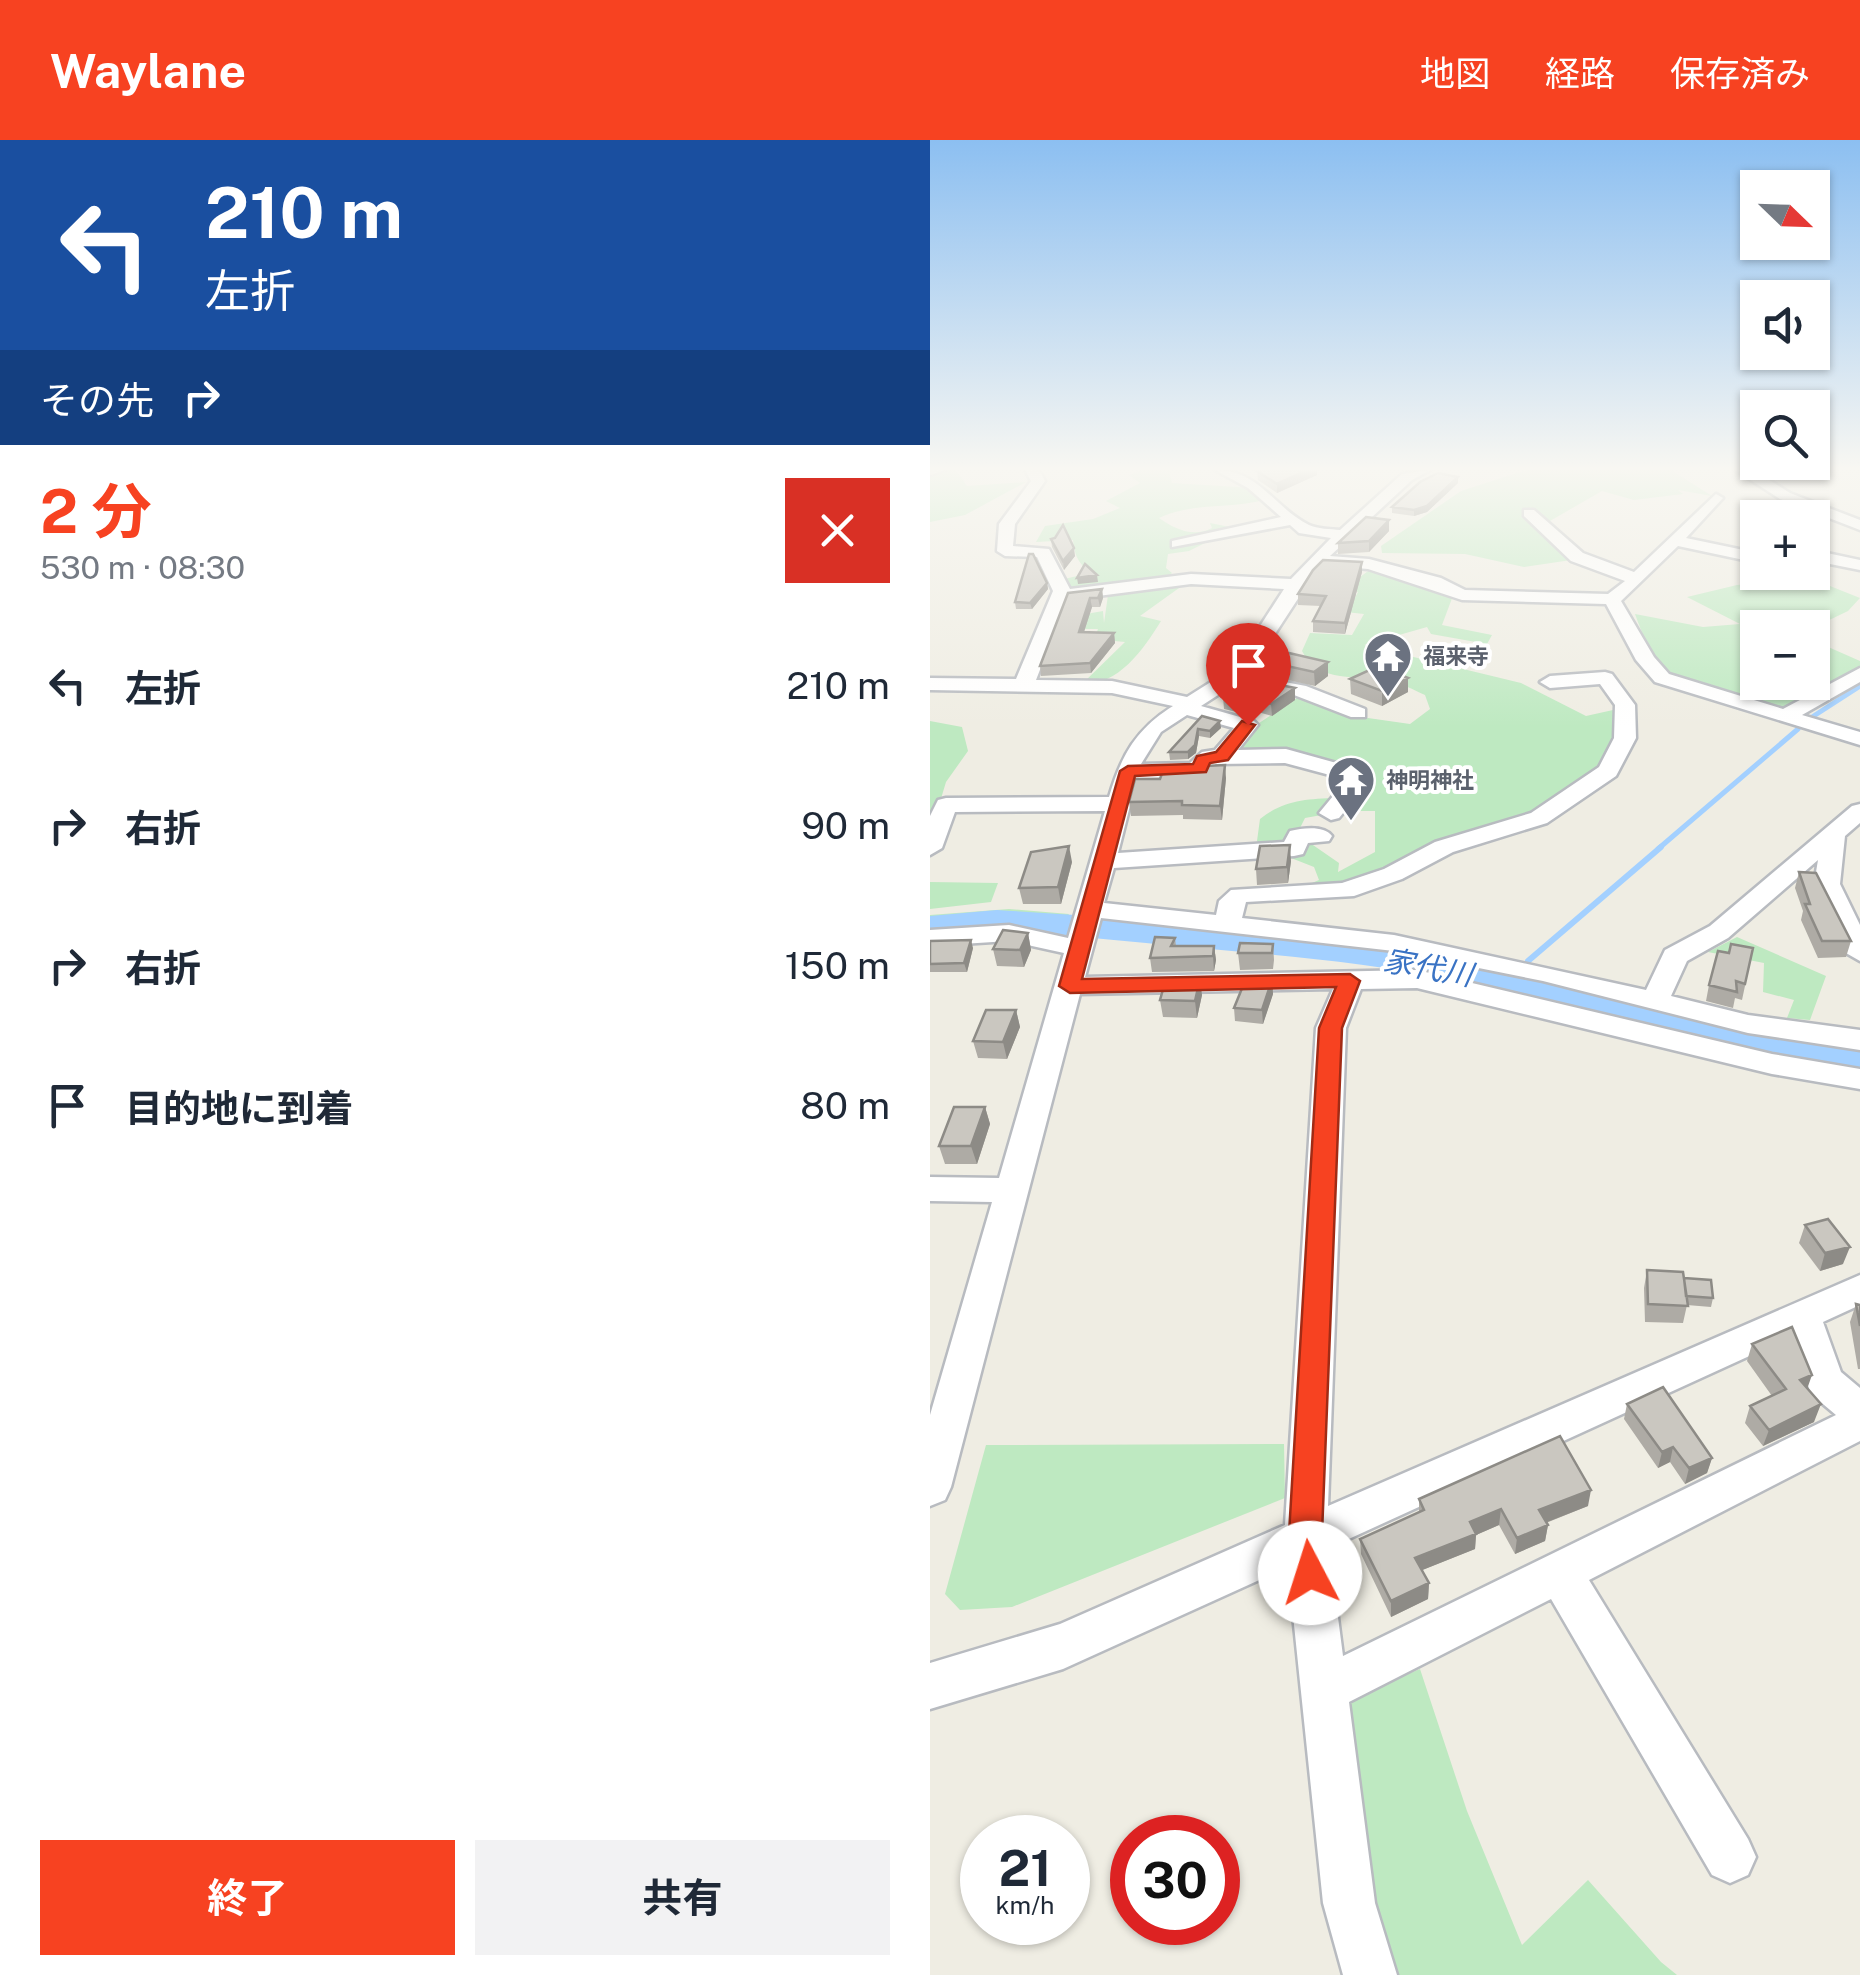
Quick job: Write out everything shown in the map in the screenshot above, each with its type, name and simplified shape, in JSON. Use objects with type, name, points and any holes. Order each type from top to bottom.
[{"type":"street","points":[[1024,685],[1060,596],[1043,556]]},
{"type":"street","points":[[931,1478],[1015,1190],[1128,771],[1148,734],[1234,678],[1253,656],[1295,584],[1322,556]]},
{"type":"street","points":[[1576,556],[1636,579]]},
{"type":"street","points":[[1316,561],[1369,564],[1437,582],[1462,595],[1611,599],[1659,556]]},
{"type":"street","points":[[1830,559],[1860,565]]},
{"type":"street","points":[[1060,596],[1175,580],[1295,584]]},
{"type":"street","points":[[1611,599],[1625,616],[1632,641],[1649,668],[1662,678],[1781,718],[1860,739]]},
{"type":"street","points":[[1781,718],[1858,676]]},
{"type":"street","points":[[1234,678],[1268,682],[1320,696],[1358,713]]},
{"type":"street","points":[[1550,682],[1605,678],[1642,701],[1692,689]]},
{"type":"street","points":[[1320,696],[1354,681]]},
{"type":"street","points":[[930,684],[1112,687],[1248,725],[1222,756]]},
{"type":"street","points":[[1227,926],[1232,901],[1240,895],[1345,891],[1393,874],[1444,848],[1539,818],[1608,771],[1642,701]]},
{"type":"street","points":[[1105,861],[1294,849],[1298,836],[1326,825],[1355,784],[1341,769],[1286,756],[1222,756],[1202,759],[1196,770],[1128,771]]},
{"type":"street","points":[[930,848],[946,804],[1120,804]]},
{"type":"street","points":[[1654,1000],[1675,956],[1720,932],[1860,811]]},
{"type":"street","points":[[1832,834],[1827,884],[1860,953]]},
{"type":"street","points":[[930,938],[1227,926],[1394,943],[1748,1024],[1860,1040]]},
{"type":"street","points":[[1070,986],[1417,979],[1772,1064],[1860,1079]]},
{"type":"street","points":[[1350,981],[1330,1028],[1306,1534],[1349,1903],[1370,1975]]},
{"type":"street","points":[[930,1190],[1015,1190]]},
{"type":"street","points":[[930,1686],[1064,1646],[1306,1534],[1860,1289]]},
{"type":"street","points":[[1802,1315],[1826,1382],[1860,1412]]},
{"type":"street","points":[[1324,1690],[1860,1422]]},
{"type":"street","points":[[1558,1570],[1730,1857]]},
{"type":"green space","points":[[1168,556],[1166,568],[1172,573],[1167,578],[1068,593],[1060,580],[1090,573],[1077,557]]},
{"type":"green space","points":[[1472,556],[1575,556],[1578,559],[1524,567]]},
{"type":"green space","points":[[1375,566],[1454,593],[1442,625],[1492,635],[1487,644],[1431,634],[1427,627],[1364,645],[1521,683],[1586,716],[1622,708],[1608,771],[1553,805],[1345,891],[1298,889],[1319,880],[1314,867],[1263,847],[1257,841],[1260,819],[1296,802],[1336,798],[1349,774],[1306,753],[1229,753],[1250,729],[1303,694],[1361,717],[1410,724],[1430,709],[1425,695],[1402,684],[1329,674],[1309,662],[1302,651],[1310,633],[1352,635],[1364,614],[1318,609],[1350,607],[1358,592],[1345,588]],"holes":[[[1344,811],[1375,811],[1375,852],[1338,872],[1339,863],[1297,834],[1305,818]]]},
{"type":"green space","points":[[1186,583],[1140,616],[1161,621],[1128,664],[1107,679],[1081,685],[1125,642],[1094,639],[1098,629],[1055,629],[1086,614],[1103,611],[1104,623],[1108,595]]},
{"type":"green space","points":[[1740,585],[1740,590],[1830,590],[1830,586],[1860,598],[1848,611],[1830,620],[1830,610],[1740,610],[1740,624],[1687,597]]},
{"type":"green space","points":[[1635,614],[1703,627],[1740,624],[1740,700],[1798,700],[1776,712],[1687,686],[1658,662]]},
{"type":"green space","points":[[1830,648],[1860,661],[1860,666],[1830,682]]},
{"type":"green space","points":[[930,721],[962,727],[968,751],[946,782],[930,835]]},
{"type":"green space","points":[[930,882],[998,883],[991,902],[930,909]]},
{"type":"green space","points":[[1009,909],[1069,914],[1065,920],[1021,920],[1010,930],[930,931],[930,915]]},
{"type":"green space","points":[[1737,937],[1826,976],[1810,1020],[1787,1018],[1794,1000],[1763,992],[1764,963],[1708,952]]},
{"type":"green space","points":[[1284,1444],[1285,1498],[1012,1607],[960,1610],[945,1594],[986,1445]]},
{"type":"green space","points":[[1420,1669],[1467,1811],[1522,1945],[1588,1880],[1677,1975],[1391,1975],[1367,1860],[1347,1699]]},
{"type":"building","points":[[1029,556],[1034,556],[1047,583],[1030,603],[1015,602]]},
{"type":"building","points":[[1323,560],[1362,562],[1345,623],[1313,621],[1326,596],[1298,594]]},
{"type":"building","points":[[1085,564],[1097,575],[1077,578]]},
{"type":"building","points":[[1102,589],[1098,598],[1090,598],[1079,632],[1114,633],[1090,663],[1040,666],[1068,593]]},
{"type":"building","points":[[1289,653],[1328,662],[1314,672],[1273,663]]},
{"type":"building","points":[[1378,666],[1408,678],[1382,691],[1350,679]]},
{"type":"building","points":[[1250,679],[1295,688],[1271,704],[1223,697]]},
{"type":"building","points":[[1202,716],[1220,721],[1210,731],[1198,729],[1195,745],[1188,752],[1169,752]]},
{"type":"building","points":[[1225,765],[1220,806],[1182,805],[1182,801],[1129,802],[1135,779],[1160,779],[1164,768]]},
{"type":"building","points":[[1290,845],[1287,867],[1256,869],[1260,846]]},
{"type":"building","points":[[1069,846],[1058,887],[1019,888],[1031,852]]},
{"type":"building","points":[[1799,872],[1816,873],[1851,941],[1822,941],[1805,904],[1810,904]]},
{"type":"building","points":[[1003,930],[1028,933],[1020,950],[993,949]]},
{"type":"building","points":[[1155,937],[1175,938],[1171,946],[1214,946],[1213,956],[1150,958]]},
{"type":"building","points":[[971,940],[964,963],[930,964],[930,941]]},
{"type":"building","points":[[1240,943],[1273,944],[1272,953],[1238,953]]},
{"type":"building","points":[[1731,944],[1753,948],[1745,984],[1736,981],[1737,992],[1709,985],[1718,951],[1729,953]]},
{"type":"building","points":[[1166,979],[1200,979],[1195,1001],[1160,1000]]},
{"type":"building","points":[[1272,980],[1262,1010],[1234,1008],[1245,981]]},
{"type":"building","points":[[986,1010],[1016,1010],[1003,1042],[973,1041]]},
{"type":"building","points":[[954,1107],[985,1107],[971,1146],[939,1146]]},
{"type":"building","points":[[1828,1219],[1850,1247],[1825,1253],[1805,1225]]},
{"type":"building","points":[[1647,1270],[1683,1272],[1688,1306],[1648,1304]]},
{"type":"building","points":[[1684,1278],[1711,1280],[1713,1298],[1686,1296]]},
{"type":"building","points":[[1792,1327],[1812,1375],[1800,1380],[1821,1404],[1769,1430],[1750,1406],[1786,1389],[1752,1344]]},
{"type":"building","points":[[1663,1387],[1712,1458],[1689,1468],[1673,1447],[1662,1452],[1627,1404]]},
{"type":"building","points":[[1560,1436],[1591,1490],[1539,1510],[1548,1525],[1517,1538],[1501,1509],[1470,1522],[1476,1534],[1415,1558],[1429,1583],[1391,1601],[1360,1539],[1424,1510],[1419,1499]]},
{"type":"waterway","points":[[1809,719],[1860,686]]},
{"type":"waterway","points":[[1658,849],[1798,729]]},
{"type":"waterway","points":[[1528,961],[1661,847]]},
{"type":"waterway","name":"家代川","points":[[930,926],[997,920],[1047,923],[1301,948],[1448,969],[1771,1045],[1860,1059]]},
{"type":"place","name":"福来寺","points":[[1388,698]]},
{"type":"place","name":"神明神社","points":[[1351,822]]},
{"type":"route","points":[[1248,725],[1222,756],[1202,759],[1200,769],[1128,771],[1070,986],[1350,981],[1330,1028],[1306,1534],[1310,1573]]}]
